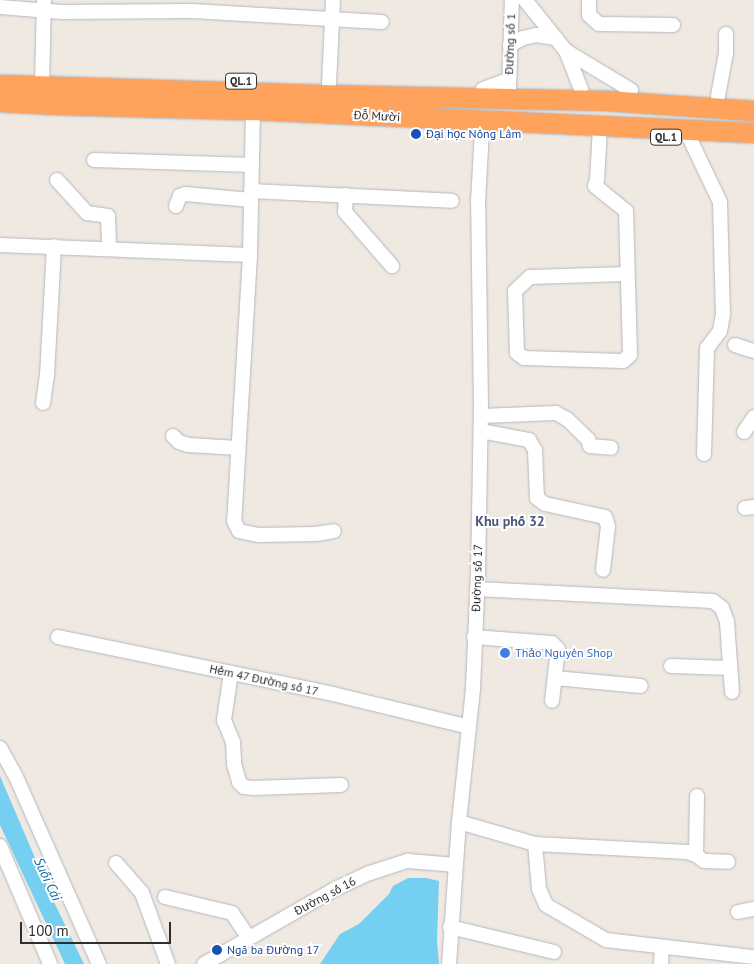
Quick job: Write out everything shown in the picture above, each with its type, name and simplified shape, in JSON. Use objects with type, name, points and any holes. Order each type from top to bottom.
[{"type":"highway","name":"Đỗ Mười","points":[[0,72],[42,80],[483,94],[508,90],[754,111]]},
{"type":"highway","name":"Đỗ Mười","points":[[0,85],[42,80],[329,84],[483,94]]},
{"type":"highway","points":[[507,127],[508,90]]},
{"type":"highway","name":"Đỗ Mười","points":[[581,95],[631,90],[754,98]]},
{"type":"highway","points":[[482,126],[483,94]]},
{"type":"highway","points":[[579,130],[581,95]]},
{"type":"highway","name":"Đỗ Mười","points":[[0,102],[579,130],[754,143]]},
{"type":"highway","name":"Đỗ Mười","points":[[0,112],[253,115]]},
{"type":"highway","name":"Đỗ Mười","points":[[599,132],[682,128],[754,133]]},
{"type":"street","points":[[329,84],[333,0]]},
{"type":"street","name":"Đường số 1","points":[[508,90],[512,0]]},
{"type":"street","name":"Đường số 1","points":[[524,0],[566,51],[581,95]]},
{"type":"street","points":[[589,0],[589,15],[599,24],[672,25]]},
{"type":"street","points":[[0,7],[44,5],[216,6],[332,19],[382,22]]},
{"type":"street","points":[[42,80],[44,5]]},
{"type":"street","points":[[718,96],[726,53],[726,34]]},
{"type":"street","points":[[510,45],[523,38],[536,35],[556,38]]},
{"type":"street","points":[[566,51],[631,90]]},
{"type":"street","points":[[253,115],[250,255],[234,521],[239,531],[258,534],[316,534],[334,531]]},
{"type":"street","name":"Đường số 17","points":[[449,964],[450,927],[459,822],[473,688],[477,589],[481,431],[478,202],[482,126]]},
{"type":"street","points":[[599,132],[597,180],[595,186],[626,211],[630,355],[623,361],[524,358],[516,352],[515,291],[530,277],[627,274]]},
{"type":"street","points":[[689,137],[720,202],[723,314],[720,331],[708,348],[704,454]]},
{"type":"street","points":[[94,160],[252,164]]},
{"type":"street","points":[[58,180],[87,213],[108,216],[109,248]]},
{"type":"street","points":[[176,206],[180,196],[185,194],[346,195],[452,201]]},
{"type":"street","points":[[346,195],[345,212],[392,266]]},
{"type":"street","points":[[0,232],[0,245],[250,255]]},
{"type":"street","points":[[43,403],[47,376],[54,246]]},
{"type":"street","points":[[735,345],[754,351]]},
{"type":"street","points":[[481,416],[556,413],[567,419],[588,439],[590,446],[611,448]]},
{"type":"street","points":[[744,432],[754,417]]},
{"type":"street","points":[[481,431],[529,440],[535,450],[537,498],[544,504],[604,517],[608,526],[603,570]]},
{"type":"street","points":[[173,436],[180,442],[188,445],[238,448]]},
{"type":"street","points":[[477,589],[713,601],[719,603],[726,616],[732,692]]},
{"type":"street","name":"Hẻm 47 Đường số 17","points":[[58,637],[333,694],[469,727]]},
{"type":"street","points":[[474,637],[552,643],[558,649],[552,701]]},
{"type":"street","points":[[671,666],[730,668]]},
{"type":"street","points":[[231,673],[224,720],[233,742],[234,764],[239,782],[244,787],[253,788],[341,785]]},
{"type":"street","points":[[555,678],[641,686]]},
{"type":"street","points":[[0,748],[16,777],[99,964]]},
{"type":"street","points":[[696,854],[697,796]]},
{"type":"street","points":[[459,822],[535,844],[687,852],[696,854],[704,861],[728,862]]},
{"type":"street","points":[[535,844],[538,889],[546,905],[606,940],[751,959]]},
{"type":"street","points":[[0,846],[50,964]]},
{"type":"street","name":"Đường số 16","points":[[204,964],[248,937],[335,889],[370,873],[408,861],[456,865]]},
{"type":"street","points":[[116,863],[142,893],[168,964]]},
{"type":"street","points":[[165,897],[232,913],[248,937]]},
{"type":"street","points":[[738,912],[754,909]]},
{"type":"street","points":[[450,927],[554,952]]},
{"type":"street","points":[[661,964],[662,947]]},
{"type":"water","points":[[0,776],[53,900],[84,964],[65,964],[0,825]]},
{"type":"water","points":[[408,878],[426,878],[439,881],[437,940],[439,964],[320,964],[340,934],[359,924],[389,894],[393,886]]},
{"type":"place","name":"Đại học Nông Lâm","points":[[416,134]]},
{"type":"place","name":"Thảo Nguyên Shop","points":[[505,653]]},
{"type":"place","name":"Ngã ba Đường 17","points":[[217,950]]},
{"type":"district","name":"Khu phố 32","points":[[510,521]]},
{"type":"water label","name":"Suối Cái","points":[[48,879]]}]
